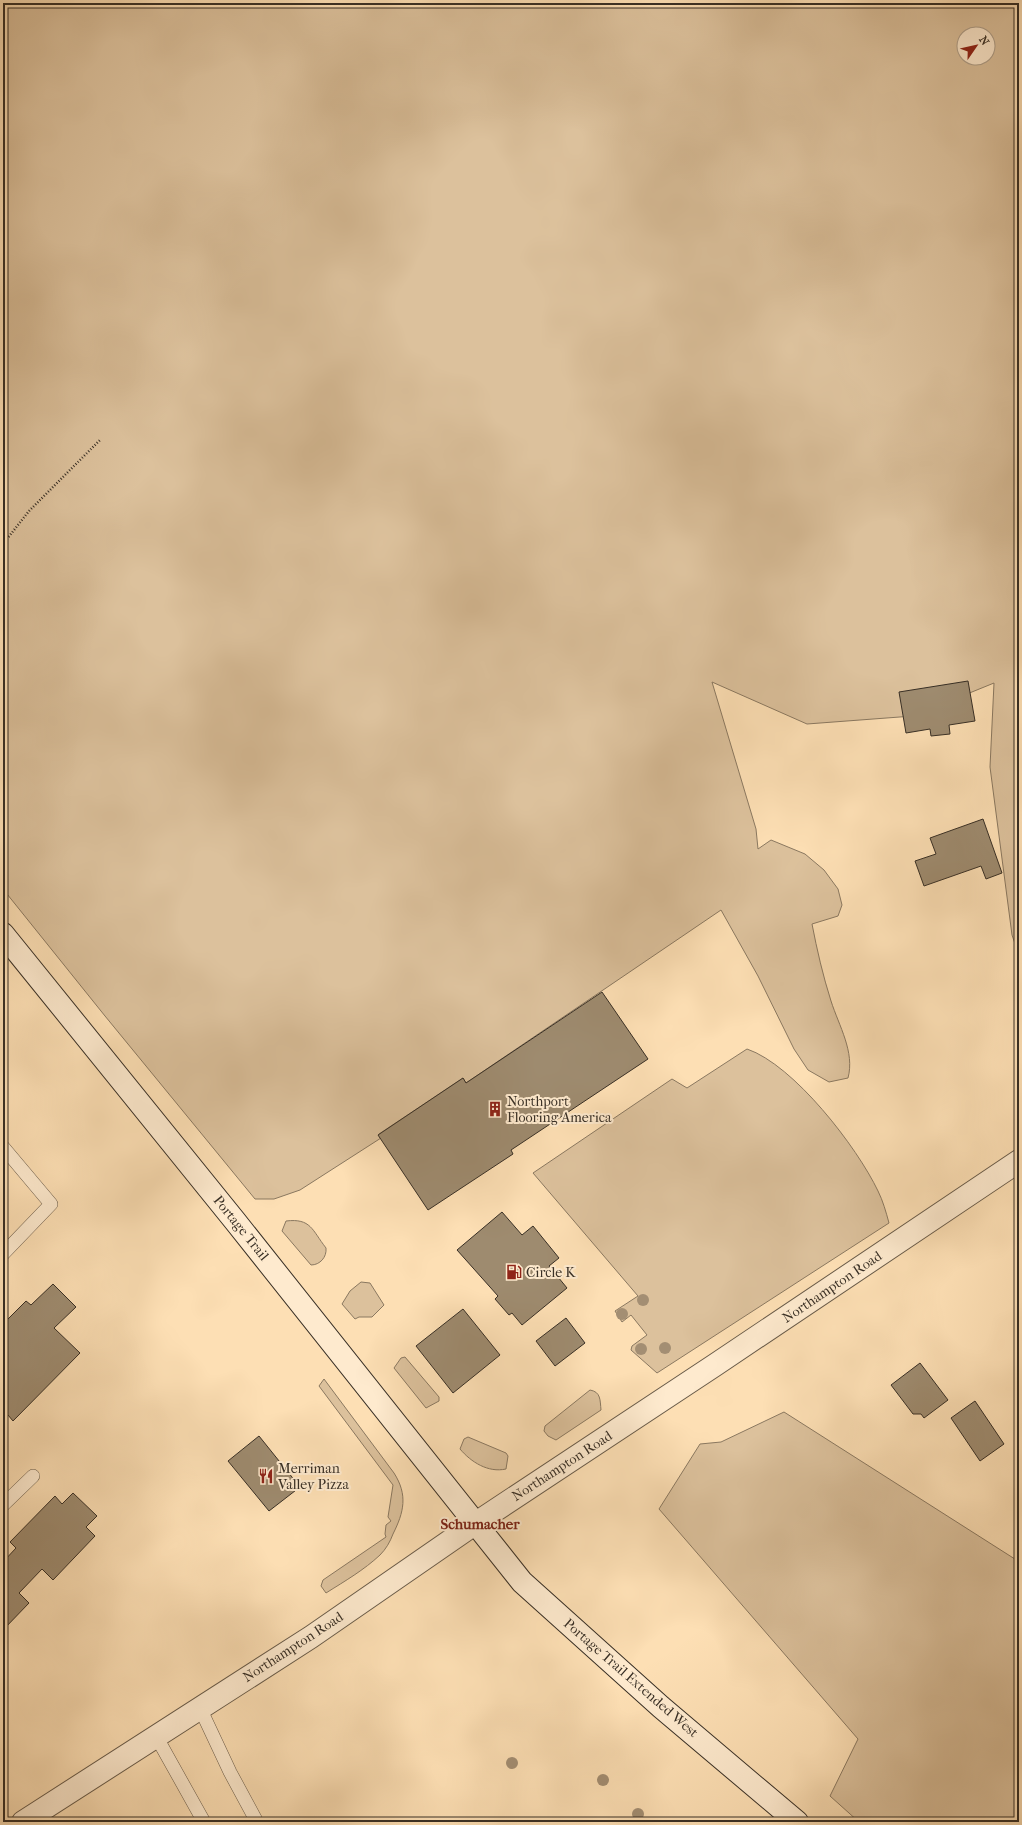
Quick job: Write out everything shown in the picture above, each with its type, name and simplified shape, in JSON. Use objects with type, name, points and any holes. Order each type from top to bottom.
[{"type":"street","name":"Portage Trail","points":[[3,934],[476,1523]]},
{"type":"street","name":"Northampton Road","points":[[23,1822],[311,1636],[476,1523],[1019,1161]]},
{"type":"street","name":"Portage Trail Extended West","points":[[476,1523],[522,1582],[661,1707],[797,1822]]},
{"type":"lane","points":[[3,1147],[52,1204],[3,1254]]},
{"type":"lane","points":[[3,1505],[33,1476]]},
{"type":"lane","points":[[200,1708],[230,1772],[257,1822]]},
{"type":"lane","points":[[156,1736],[204,1822]]},
{"type":"path","points":[[3,544],[29,511],[100,440]]},
{"type":"shaded area","points":[[3,3],[1019,3],[1019,955],[1012,935],[990,767],[994,683],[913,716],[807,724],[712,682],[756,829],[758,849],[771,840],[805,854],[824,870],[838,889],[842,905],[838,916],[812,924],[825,982],[848,1049],[850,1068],[848,1078],[829,1082],[808,1070],[794,1049],[758,976],[721,910],[466,1083],[463,1078],[379,1134],[381,1138],[300,1190],[274,1199],[255,1199],[3,889]]},
{"type":"shaded area","points":[[747,1049],[765,1058],[804,1089],[840,1131],[855,1152],[878,1191],[889,1223],[657,1373],[631,1350],[632,1346],[647,1335],[631,1315],[622,1322],[615,1311],[638,1296],[533,1173],[672,1079],[687,1088]]},
{"type":"shaded area","points":[[286,1221],[301,1221],[306,1223],[314,1231],[326,1248],[324,1257],[320,1262],[311,1265],[282,1231]]},
{"type":"shaded area","points":[[361,1282],[370,1283],[384,1305],[372,1317],[359,1317],[355,1319],[342,1304],[350,1291]]},
{"type":"shaded area","points":[[405,1357],[439,1397],[439,1401],[426,1408],[394,1368],[401,1358]]},
{"type":"shaded area","points":[[324,1379],[394,1473],[403,1496],[400,1518],[386,1548],[361,1570],[326,1593],[321,1586],[323,1580],[386,1537],[386,1525],[391,1521],[388,1517],[393,1485],[319,1386]]},
{"type":"shaded area","points":[[590,1390],[594,1391],[598,1395],[601,1410],[556,1440],[548,1436],[544,1431],[545,1426]]},
{"type":"shaded area","points":[[784,1412],[1018,1561],[1019,1560],[1019,1822],[859,1822],[830,1796],[858,1739],[659,1509],[700,1444],[721,1442]]},
{"type":"shaded area","points":[[468,1437],[506,1453],[508,1456],[506,1469],[499,1470],[486,1468],[469,1458],[460,1449],[464,1439]]},
{"type":"building","points":[[968,681],[975,721],[949,725],[950,734],[931,736],[930,729],[906,733],[899,692]]},
{"type":"building","points":[[983,819],[1002,873],[986,879],[981,866],[924,886],[915,861],[936,854],[930,838]]},
{"type":"building","name":"Northport Flooring America","points":[[602,992],[648,1059],[511,1150],[513,1154],[428,1210],[378,1135],[463,1078],[466,1083]]},
{"type":"building","points":[[502,1212],[522,1235],[533,1226],[559,1258],[549,1266],[567,1288],[522,1325],[512,1313],[509,1315],[495,1299],[498,1296],[457,1250]]},
{"type":"building","points":[[53,1284],[76,1307],[54,1328],[80,1353],[13,1421],[8,1415],[3,1420],[3,1324],[26,1301],[31,1305]]},
{"type":"building","points":[[463,1309],[500,1355],[453,1393],[416,1346]]},
{"type":"building","points":[[566,1318],[585,1343],[555,1366],[536,1341]]},
{"type":"building","points":[[920,1363],[948,1400],[924,1418],[921,1414],[913,1414],[891,1385]]},
{"type":"building","points":[[975,1401],[1004,1444],[980,1461],[951,1418]]},
{"type":"building","name":"Merriman Valley Pizza","points":[[259,1436],[300,1487],[269,1511],[228,1461]]},
{"type":"building","points":[[73,1493],[97,1516],[86,1527],[95,1536],[53,1580],[42,1569],[19,1593],[29,1603],[3,1630],[3,1562],[16,1548],[10,1542],[55,1496],[62,1504]]},
{"type":"place","name":"Northport Flooring America","points":[[495,1109]]},
{"type":"place","name":"Circle K","points":[[514,1272]]},
{"type":"place","name":"Merriman Valley Pizza","points":[[266,1476]]},
{"type":"district","name":"Schumacher","points":[[480,1524]]}]
